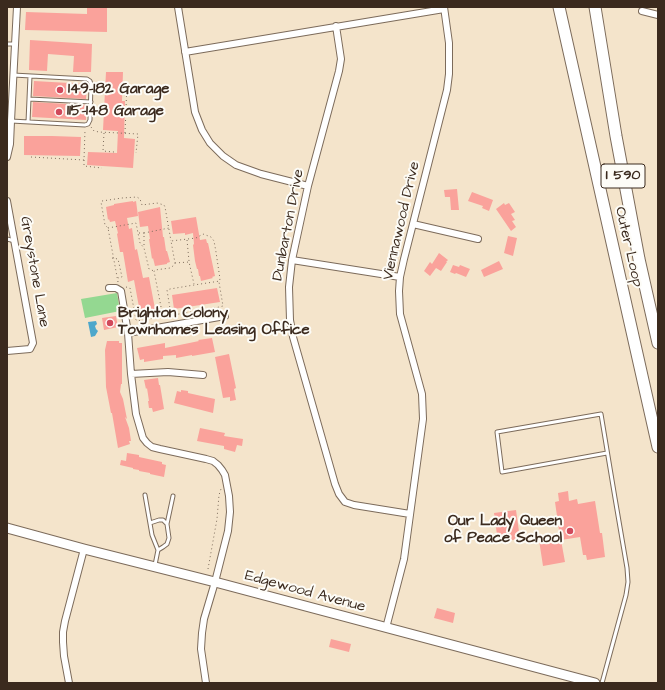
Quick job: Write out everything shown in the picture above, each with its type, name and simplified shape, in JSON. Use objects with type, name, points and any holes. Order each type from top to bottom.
[{"type":"highway","name":"Outer Loop","points":[[559,7],[658,447]]},
{"type":"highway","name":"Outer Loop","points":[[595,7],[616,136],[639,259],[658,343]]},
{"type":"street","points":[[7,157],[10,144],[10,102],[14,76],[17,7]]},
{"type":"street","points":[[178,7],[195,112],[202,130],[210,142],[216,150],[229,161],[244,168],[308,186]]},
{"type":"street","points":[[185,52],[444,8]]},
{"type":"street","name":"Viennawood Drive","points":[[386,628],[404,559],[424,410],[420,386],[400,314],[400,277],[447,90],[449,50],[444,8]]},
{"type":"street","points":[[642,11],[658,15]]},
{"type":"street","name":"Dunbarton Drive","points":[[336,26],[340,59],[339,71],[308,186],[292,260],[289,287],[290,320],[293,337],[339,494],[345,502],[354,506],[410,514]]},
{"type":"street","name":"Greystone Lane","points":[[7,201],[9,224],[15,241],[34,343],[30,349],[7,351]]},
{"type":"street","points":[[413,224],[478,239]]},
{"type":"street","points":[[292,260],[400,277]]},
{"type":"street","points":[[109,288],[116,288],[122,291],[136,414],[143,438],[152,447],[213,461],[225,475],[230,512],[228,531],[207,608],[202,633],[201,649],[206,683]]},
{"type":"street","points":[[128,334],[225,316]]},
{"type":"street","points":[[131,374],[168,372],[203,375]]},
{"type":"street","name":"Edgewood Avenue","points":[[7,528],[594,683]]},
{"type":"street","points":[[69,683],[64,656],[63,632],[84,549]]},
{"type":"lane","points":[[7,44],[15,44]]},
{"type":"lane","points":[[11,121],[87,124],[90,120],[90,81],[14,76]]},
{"type":"lane","points":[[28,122],[30,76]]},
{"type":"lane","points":[[29,98],[90,102]]},
{"type":"lane","points":[[7,239],[15,241]]},
{"type":"lane","points":[[602,683],[626,595],[628,582],[627,568],[608,453],[601,414],[497,432],[502,472],[608,453]]},
{"type":"lane","points":[[145,495],[152,535],[158,550],[154,567]]},
{"type":"lane","points":[[158,550],[167,544],[169,538],[168,524],[173,496]]},
{"type":"lane","points":[[150,523],[163,520],[168,524]]},
{"type":"path","points":[[125,134],[127,83]]},
{"type":"path","points":[[87,124],[94,131],[104,133],[138,134],[136,153]]},
{"type":"path","points":[[87,124],[84,166],[102,168]]},
{"type":"path","points":[[104,133],[103,151],[114,152]]},
{"type":"path","points":[[31,157],[84,160]]},
{"type":"path","points":[[118,283],[108,228],[105,226],[100,202],[102,201],[137,197],[140,199],[142,205],[157,203],[164,205],[175,263]]},
{"type":"path","points":[[108,228],[136,223],[140,243],[144,248]]},
{"type":"path","points":[[139,233],[168,228]]},
{"type":"path","points":[[144,232],[144,248],[148,269],[154,271],[170,268],[175,263],[189,262]]},
{"type":"path","points":[[124,286],[130,288],[137,321],[223,306],[214,241],[211,237],[203,234],[196,238],[171,241]]},
{"type":"path","points":[[187,239],[189,262],[194,285]]},
{"type":"path","points":[[113,258],[118,259],[122,277],[118,279]]},
{"type":"path","points":[[154,271],[163,317]]},
{"type":"path","points":[[172,315],[167,290],[220,281]]},
{"type":"path","points":[[208,569],[222,484]]},
{"type":"green space","points":[[117,293],[120,311],[85,318],[81,299]]},
{"type":"water","points":[[96,321],[97,324],[95,326],[98,331],[95,336],[91,337],[88,322]]},
{"type":"building","points":[[87,7],[107,7],[107,32],[25,30],[26,12],[87,14]]},
{"type":"building","points":[[30,40],[92,44],[91,72],[73,72],[74,56],[48,54],[47,71],[29,70]]},
{"type":"building","points":[[106,72],[123,72],[122,101],[125,101],[124,138],[135,139],[133,168],[87,165],[88,152],[117,153],[118,131],[103,130]]},
{"type":"building","name":"149-182 Garage","points":[[34,81],[87,84],[86,99],[33,96]]},
{"type":"building","name":"115-148 Garage","points":[[33,102],[86,105],[86,120],[32,117]]},
{"type":"building","points":[[24,136],[81,137],[80,156],[24,155]]},
{"type":"building","points":[[457,189],[459,210],[451,210],[450,197],[445,197],[444,190]]},
{"type":"building","points":[[472,192],[493,200],[489,211],[482,208],[483,206],[468,201]]},
{"type":"building","points":[[136,201],[138,216],[127,218],[129,229],[132,228],[135,250],[137,249],[143,278],[149,277],[156,314],[141,318],[134,280],[128,282],[123,252],[120,252],[115,221],[110,222],[109,219],[108,220],[106,207]]},
{"type":"building","points":[[504,203],[505,205],[509,203],[515,212],[511,214],[515,220],[512,221],[516,227],[511,231],[496,209]]},
{"type":"building","points":[[160,207],[163,237],[170,262],[155,266],[153,258],[152,259],[148,226],[140,227],[138,212]]},
{"type":"building","points":[[196,217],[200,240],[206,239],[208,243],[215,276],[212,277],[213,278],[201,281],[195,261],[193,233],[185,235],[185,233],[173,234],[171,221]]},
{"type":"building","points":[[508,236],[517,238],[513,256],[504,253]]},
{"type":"building","points":[[439,253],[448,260],[441,271],[436,268],[430,276],[424,271],[430,262],[432,264]]},
{"type":"building","points":[[499,261],[503,269],[484,277],[481,270]]},
{"type":"building","points":[[453,265],[459,267],[460,265],[470,269],[466,277],[450,272]]},
{"type":"building","points":[[217,288],[220,302],[174,309],[172,295]]},
{"type":"building","name":"Brighton Colony Townhomes Leasing Office","points":[[116,316],[118,327],[104,330],[102,318]]},
{"type":"building","points":[[212,338],[215,352],[192,356],[176,358],[176,355],[163,356],[163,359],[144,362],[144,359],[140,360],[137,348],[165,343],[165,348]]},
{"type":"building","points":[[107,341],[119,341],[119,343],[122,343],[122,384],[120,392],[123,399],[127,419],[125,417],[129,428],[131,441],[129,441],[130,444],[118,448],[106,387],[105,350]]},
{"type":"building","points":[[229,354],[236,388],[234,389],[236,400],[230,401],[230,397],[223,398],[215,357]]},
{"type":"building","points":[[158,378],[164,409],[153,412],[152,408],[149,408],[147,388],[146,389],[144,380]]},
{"type":"building","points":[[181,390],[215,399],[213,413],[174,403],[177,391],[181,392]]},
{"type":"building","points":[[200,428],[225,433],[224,436],[243,439],[242,446],[237,445],[235,452],[224,449],[224,446],[197,441]]},
{"type":"building","points":[[127,453],[162,462],[162,464],[166,465],[164,477],[120,465],[121,460],[126,461]]},
{"type":"building","points":[[568,491],[569,501],[577,499],[578,504],[595,501],[600,533],[602,533],[605,557],[587,560],[586,555],[583,555],[580,537],[561,540],[565,562],[543,566],[539,540],[560,537],[555,502],[559,501],[558,493]]},
{"type":"building","points":[[516,510],[520,539],[498,542],[494,513]]},
{"type":"building","points":[[437,608],[455,613],[453,623],[434,618]]},
{"type":"building","points":[[331,639],[351,644],[349,652],[329,647]]},
{"type":"place","name":"149-182 Garage","points":[[60,90]]},
{"type":"place","name":"115-148 Garage","points":[[59,112]]},
{"type":"place","name":"Brighton Colony Townhomes Leasing Office","points":[[110,323]]},
{"type":"place","name":"Our Lady Queen of Peace School","points":[[570,531]]}]
